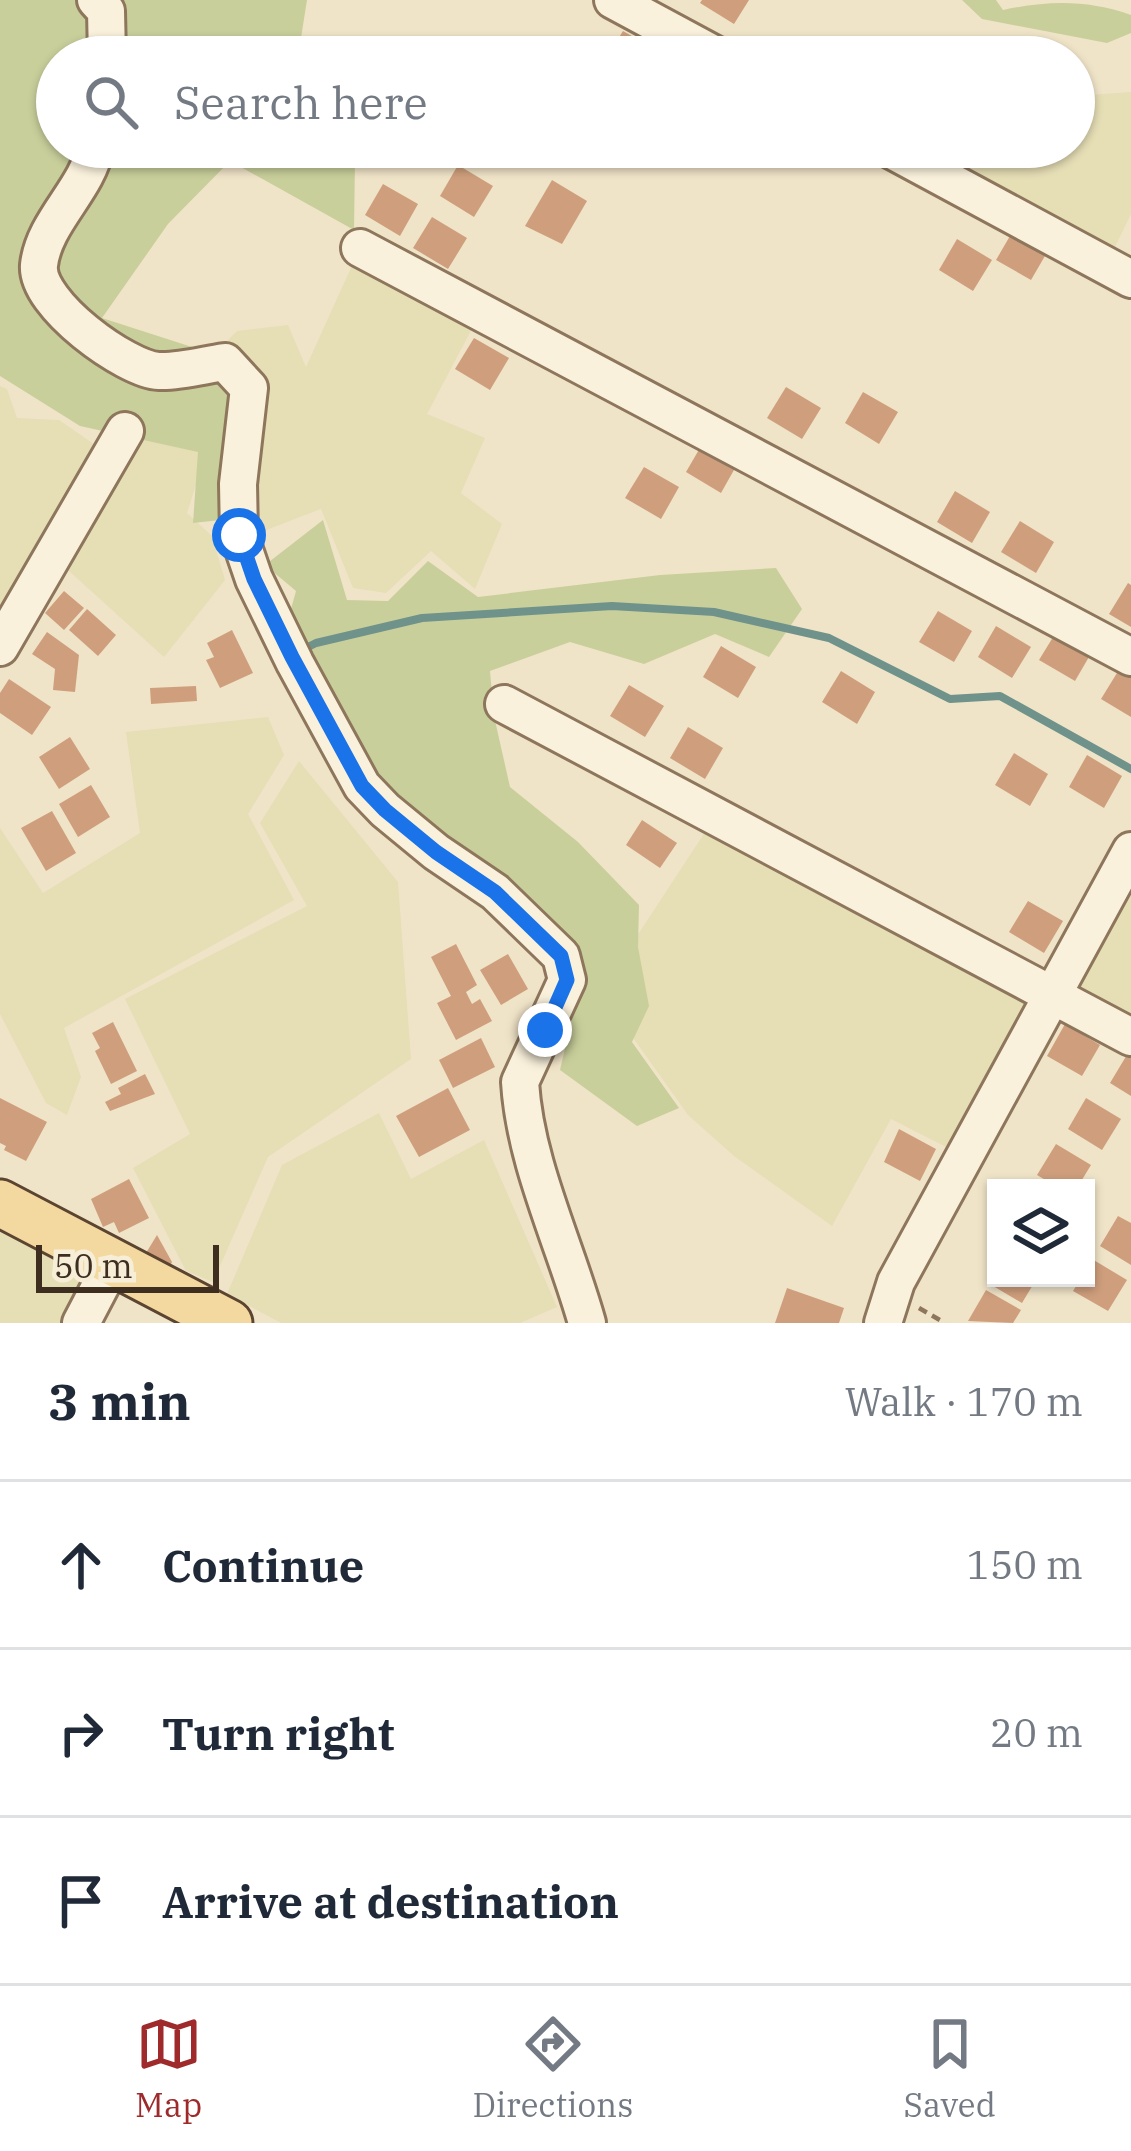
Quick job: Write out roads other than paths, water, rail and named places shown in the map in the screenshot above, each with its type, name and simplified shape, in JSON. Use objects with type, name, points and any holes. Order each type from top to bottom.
[{"type":"main road","points":[[0,1202],[229,1323]]},
{"type":"street","points":[[97,0],[106,11],[106,36]]},
{"type":"street","points":[[613,0],[680,36]]},
{"type":"street","points":[[87,168],[51,230],[38,268],[47,296],[80,330],[155,372],[225,362],[249,388],[238,484],[239,535],[254,579],[291,655],[362,786],[436,852],[495,892],[561,956],[567,980],[520,1082],[521,1099],[538,1173],[587,1323]]},
{"type":"street","points":[[925,168],[1131,279]]},
{"type":"street","points":[[360,248],[1131,657]]},
{"type":"street","points":[[0,646],[125,431]]},
{"type":"street","points":[[504,704],[1131,1036]]},
{"type":"street","points":[[883,1323],[896,1282],[1131,851]]},
{"type":"street","points":[[81,1323],[113,1262]]},
{"type":"waterway","points":[[300,651],[422,618],[612,606],[714,612],[829,638],[950,699],[1000,696],[1131,769]]}]
